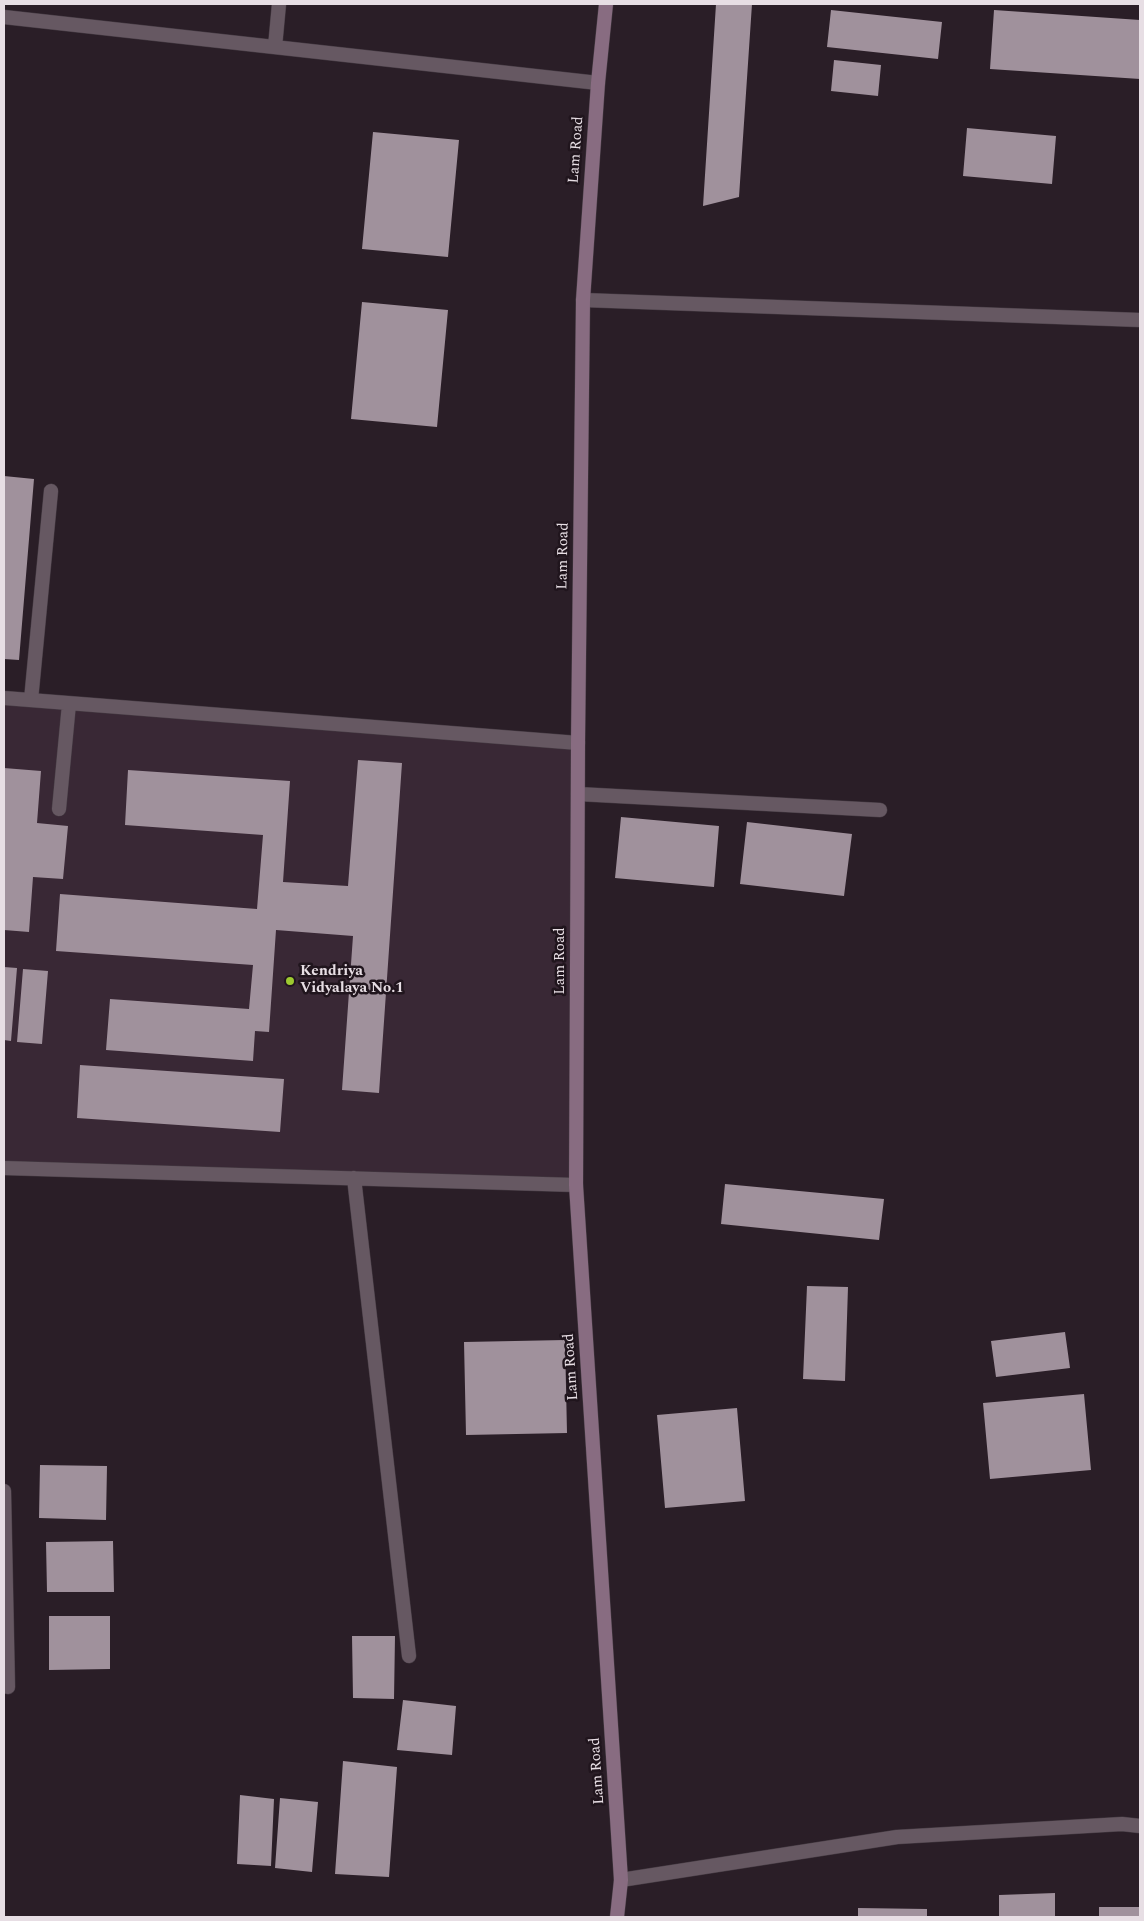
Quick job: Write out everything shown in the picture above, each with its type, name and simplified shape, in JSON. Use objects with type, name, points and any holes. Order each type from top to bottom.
[{"type":"main road","name":"Lam Road","points":[[606,4],[598,83],[583,300],[576,1185],[622,1880],[616,1917]]},
{"type":"street","points":[[275,47],[278,4]]},
{"type":"street","points":[[4,17],[598,83]]},
{"type":"street","points":[[583,300],[1140,320]]},
{"type":"street","points":[[31,700],[51,491]]},
{"type":"street","points":[[4,698],[578,743]]},
{"type":"street","points":[[59,809],[69,704]]},
{"type":"street","points":[[578,794],[880,810]]},
{"type":"street","points":[[4,1168],[576,1185]]},
{"type":"street","points":[[354,1178],[409,1656]]},
{"type":"street","points":[[4,1492],[8,1687]]},
{"type":"street","points":[[622,1880],[897,1838],[1122,1824],[1140,1826]]},
{"type":"shaded area","name":"Kendriya Vidyalaya No.1","points":[[4,698],[578,743],[576,1185],[4,1168]]},
{"type":"building","points":[[716,4],[752,4],[739,197],[703,206]]},
{"type":"building","points":[[831,10],[942,22],[938,59],[827,47]]},
{"type":"building","points":[[994,10],[1140,20],[1140,79],[990,69]]},
{"type":"building","points":[[834,60],[881,65],[878,96],[831,91]]},
{"type":"building","points":[[967,128],[1056,136],[1052,184],[963,176]]},
{"type":"building","points":[[373,132],[459,140],[448,257],[362,249]]},
{"type":"building","points":[[362,302],[448,310],[437,427],[351,419]]},
{"type":"building","points":[[4,476],[34,479],[19,660],[4,659]]},
{"type":"building","points":[[358,760],[402,763],[379,1093],[342,1090],[353,936],[276,930],[269,1032],[255,1031],[253,1061],[106,1050],[110,999],[249,1009],[253,965],[56,951],[60,894],[257,909],[263,835],[125,825],[128,770],[290,781],[283,882],[348,886]]},
{"type":"building","points":[[4,768],[41,771],[37,823],[68,826],[63,879],[33,877],[29,932],[4,930]]},
{"type":"building","points":[[621,817],[719,826],[714,887],[615,878]]},
{"type":"building","points":[[747,822],[852,834],[844,896],[740,884]]},
{"type":"building","points":[[4,967],[17,968],[11,1041],[4,1040]]},
{"type":"building","points":[[23,969],[48,971],[42,1044],[17,1042]]},
{"type":"building","points":[[80,1065],[284,1079],[280,1132],[77,1118]]},
{"type":"building","points":[[725,1184],[884,1199],[879,1240],[721,1224]]},
{"type":"building","points":[[807,1286],[848,1287],[845,1381],[803,1379]]},
{"type":"building","points":[[1065,1332],[1070,1368],[996,1377],[991,1341]]},
{"type":"building","points":[[565,1340],[567,1433],[466,1435],[464,1342]]},
{"type":"building","points":[[1084,1394],[1091,1470],[990,1479],[983,1403]]},
{"type":"building","points":[[737,1408],[745,1501],[665,1508],[657,1415]]},
{"type":"building","points":[[40,1465],[107,1466],[106,1520],[39,1518]]},
{"type":"building","points":[[113,1541],[114,1592],[47,1592],[46,1542]]},
{"type":"building","points":[[49,1616],[110,1616],[110,1669],[49,1670]]},
{"type":"building","points":[[352,1636],[395,1636],[394,1699],[353,1698]]},
{"type":"building","points":[[403,1700],[456,1706],[452,1755],[397,1750]]},
{"type":"building","points":[[343,1761],[397,1767],[389,1877],[335,1874]]},
{"type":"building","points":[[240,1795],[274,1799],[271,1866],[237,1864]]},
{"type":"building","points":[[280,1798],[318,1802],[312,1872],[275,1868]]},
{"type":"building","points":[[1055,1893],[1055,1917],[999,1917],[999,1895]]},
{"type":"building","points":[[1099,1907],[1140,1907],[1140,1917],[1099,1917]]},
{"type":"building","points":[[858,1908],[927,1909],[927,1917],[858,1917]]},
{"type":"place","name":"Kendriya Vidyalaya No.1","points":[[290,981]]}]
